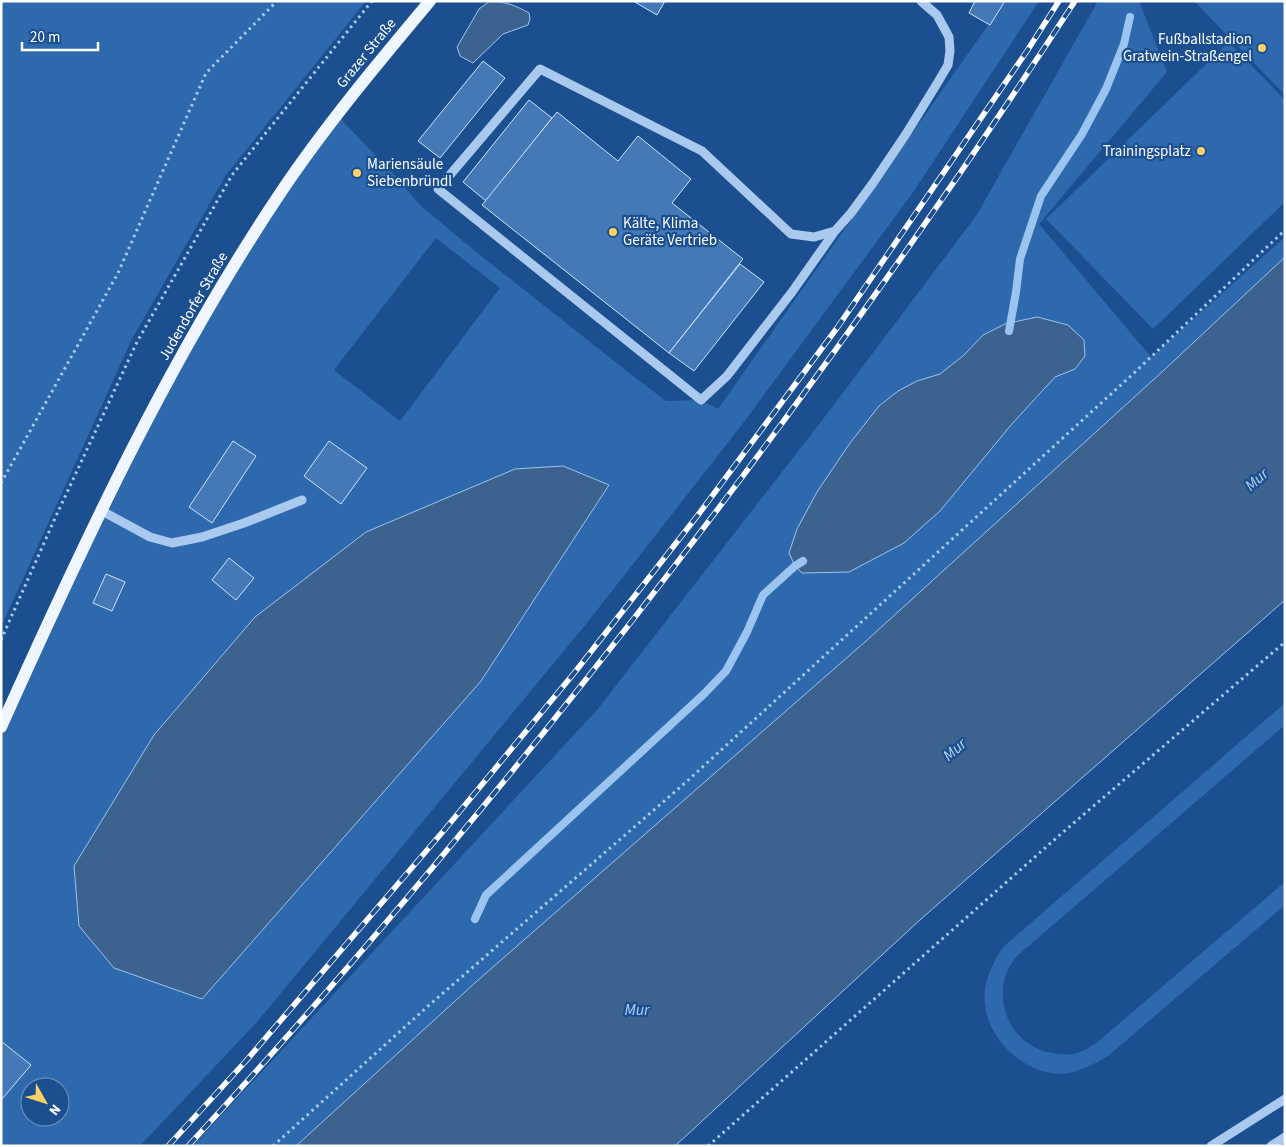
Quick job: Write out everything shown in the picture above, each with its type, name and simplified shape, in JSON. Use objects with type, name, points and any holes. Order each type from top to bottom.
[{"type":"main road","name":"Grazer Straße","points":[[328,126],[392,45],[430,1]]},
{"type":"main road","name":"Judendorfer Straße","points":[[1,726],[102,511],[162,390],[232,270],[281,191],[328,126]]},
{"type":"lane","points":[[835,231],[814,237],[792,234],[702,150],[540,69],[438,189],[701,400],[727,376],[792,292],[835,231],[851,213],[900,142],[948,65],[949,37],[937,15],[921,1]]},
{"type":"lane","points":[[102,511],[150,537],[172,543],[244,523],[302,500]]},
{"type":"lane","points":[[1211,1146],[1285,1099]]},
{"type":"lane","points":[[1271,1146],[1285,1137]]},
{"type":"path","points":[[1,483],[118,272],[206,72],[277,1]]},
{"type":"path","points":[[1,640],[137,342],[232,176],[372,1]]},
{"type":"path","points":[[272,1146],[427,1006],[692,777],[1134,373],[1285,230]]},
{"type":"path","points":[[708,1146],[1062,833],[1285,642]]},
{"type":"shaded area","points":[[1,1],[366,1],[226,175],[132,339],[1,627]]},
{"type":"shaded area","points":[[1005,1],[1039,1],[914,191],[744,422],[587,623],[257,1022],[140,1146],[1,1146],[1,727],[204,318],[337,115],[420,205],[628,372],[666,401],[701,400],[718,409]],"holes":[[[436,238],[500,288],[400,421],[334,370]]]},
{"type":"shaded area","points":[[1098,1],[1139,1],[1167,72],[1039,224],[1151,357],[1285,237],[1285,257],[1163,371],[866,641],[477,981],[296,1146],[193,1146],[597,710],[820,423],[976,216]]},
{"type":"shaded area","name":"Fußballstadion Gratwein-Straßengel","points":[[1194,1],[1285,1],[1285,95]]},
{"type":"shaded area","name":"Trainingsplatz","points":[[1229,42],[1285,100],[1285,202],[1153,329],[1046,219]]},
{"type":"shaded area","points":[[1285,703],[1285,725],[1016,957],[1005,977],[1003,1003],[1006,1015],[1019,1035],[1039,1049],[1062,1054],[1080,1052],[1095,1044],[1285,882],[1285,905],[1103,1059],[1074,1072],[1054,1073],[1040,1070],[1014,1056],[994,1032],[988,1019],[984,997],[986,982],[995,960],[1003,947]]},
{"type":"water","points":[[490,1],[520,8],[529,13],[530,19],[528,25],[503,34],[473,63],[460,56],[457,47],[479,9]]},
{"type":"water","name":"Mur","points":[[1285,257],[1285,600],[921,919],[675,1146],[296,1146],[477,981],[866,641],[1163,371]]},
{"type":"water","points":[[1037,317],[1068,325],[1084,340],[1085,356],[1075,369],[1055,377],[1011,425],[940,511],[904,543],[849,572],[802,573],[795,566],[789,553],[797,529],[817,492],[850,443],[879,406],[898,391],[917,381],[940,374],[964,355],[983,335],[1005,324]]},
{"type":"water","points":[[563,466],[609,485],[481,681],[202,999],[114,968],[79,926],[74,866],[154,735],[255,617],[366,532],[515,469]]},
{"type":"building","points":[[633,1],[665,1],[657,15]]},
{"type":"building","points":[[975,1],[1005,1],[990,25],[969,13]]},
{"type":"building","points":[[483,61],[505,78],[440,158],[418,141]]},
{"type":"building","points":[[529,100],[552,118],[486,201],[463,182]]},
{"type":"building","name":"Kälte, Klima Geräte Vertrieb","points":[[557,112],[618,161],[638,136],[691,179],[672,203],[743,259],[669,353],[482,205]]},
{"type":"building","points":[[740,264],[764,282],[694,371],[669,353]]},
{"type":"building","points":[[233,441],[256,456],[212,523],[189,507]]},
{"type":"building","points":[[329,441],[367,468],[341,504],[304,476]]},
{"type":"building","points":[[229,558],[254,578],[236,600],[212,580]]},
{"type":"building","points":[[106,574],[125,582],[112,611],[93,603]]},
{"type":"building","points":[[1,1041],[31,1065],[1,1098]]},
{"type":"waterway","points":[[1009,331],[1020,259],[1041,196],[1082,134],[1106,89],[1124,44],[1130,17]]},
{"type":"waterway","points":[[475,919],[486,895],[704,694],[726,671],[747,632],[763,595],[803,561]]},
{"type":"railway","points":[[168,1146],[245,1062],[446,828],[575,672],[698,515],[837,328],[1027,51],[1059,1]]},
{"type":"railway","points":[[188,1146],[280,1045],[414,890],[544,732],[684,554],[885,281],[1075,1]]},
{"type":"place","name":"Fußballstadion Gratwein-Straßengel","points":[[1262,48]]},
{"type":"place","name":"Trainingsplatz","points":[[1201,151]]},
{"type":"place","name":"Mariensäule Siebenbründl","points":[[357,173]]},
{"type":"place","name":"Kälte, Klima Geräte Vertrieb","points":[[613,232]]}]
